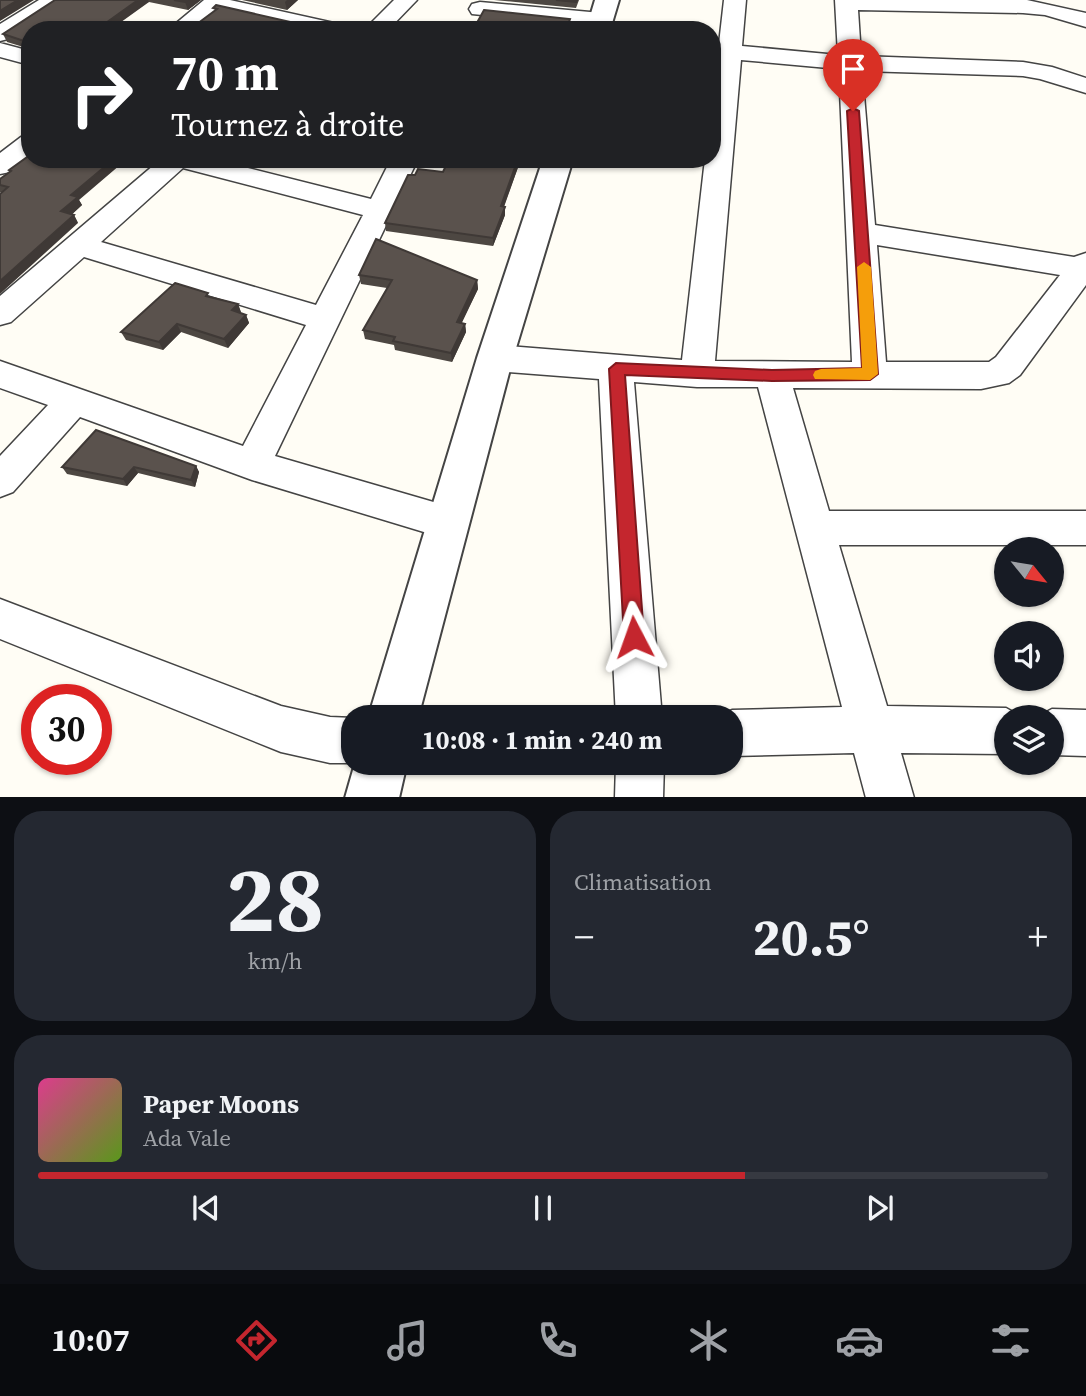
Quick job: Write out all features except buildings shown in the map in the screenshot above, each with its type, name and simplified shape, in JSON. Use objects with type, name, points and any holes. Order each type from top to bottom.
[{"type":"street","points":[[0,34],[54,0]]},
{"type":"street","points":[[384,21],[406,0]]},
{"type":"street","points":[[736,0],[721,51],[849,63],[1023,69],[1044,72],[1086,86]]},
{"type":"street","points":[[190,21],[216,1],[295,21]]},
{"type":"street","points":[[870,374],[846,2],[1023,6],[1047,9],[1086,20]]},
{"type":"street","points":[[474,21],[482,4],[602,17]]},
{"type":"street","points":[[0,50],[21,56]]},
{"type":"street","points":[[0,166],[21,150]]},
{"type":"street","points":[[0,314],[168,168]]},
{"type":"street","points":[[214,168],[380,210]]},
{"type":"street","points":[[252,465],[401,168]]},
{"type":"street","points":[[397,705],[495,358],[555,168]]},
{"type":"street","points":[[697,373],[712,168]]},
{"type":"street","points":[[495,358],[616,369],[772,376],[997,374],[1008,366],[1085,266],[862,233]]},
{"type":"street","points":[[78,245],[325,319]]},
{"type":"street","points":[[616,369],[638,705]]},
{"type":"street","points":[[0,374],[252,465],[447,522]]},
{"type":"street","points":[[772,376],[890,797]]},
{"type":"street","points":[[0,481],[74,401]]},
{"type":"street","points":[[816,528],[1086,528]]},
{"type":"street","points":[[0,619],[281,729],[341,740]]},
{"type":"street","points":[[743,733],[872,729],[994,732]]},
{"type":"street","points":[[1064,732],[1086,733]]},
{"type":"street","points":[[372,797],[378,775]]},
{"type":"street","points":[[639,797],[640,775]]},
{"type":"slow traffic","points":[[821,375],[870,374],[864,267]]},
{"type":"route","points":[[634,637],[616,369],[772,376],[870,374],[853,111]]}]
